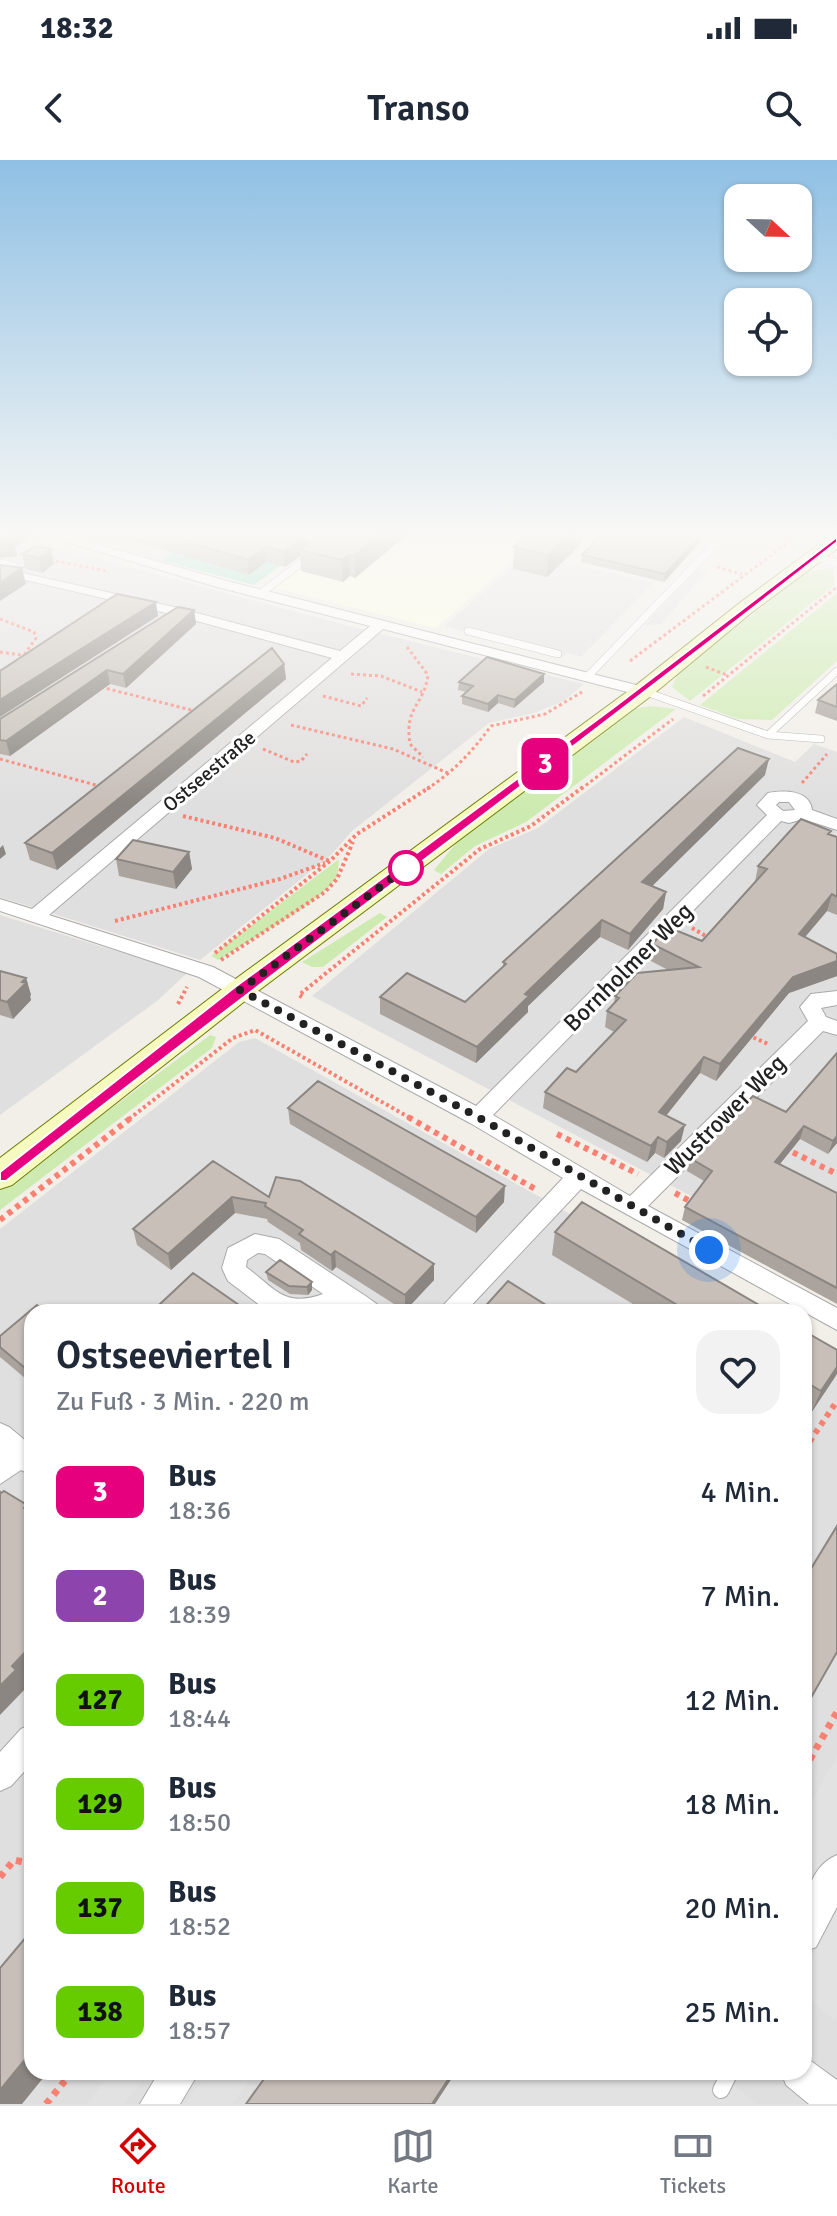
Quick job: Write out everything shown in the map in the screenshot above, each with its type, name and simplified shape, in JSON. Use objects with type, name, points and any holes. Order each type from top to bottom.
[{"type":"main road","points":[[0,1176],[240,990],[729,624]]},
{"type":"street","points":[[154,628],[161,624]]},
{"type":"street","points":[[248,624],[341,656]]},
{"type":"street","points":[[375,624],[643,691]]},
{"type":"street","name":"Ostseestraße","points":[[36,916],[380,625]]},
{"type":"street","name":"Bornholmer Weg","points":[[478,1117],[777,815],[768,809],[767,802],[774,797],[790,797]]},
{"type":"street","points":[[790,797],[802,803],[803,813]]},
{"type":"street","points":[[777,815],[789,818],[803,813],[837,825]]},
{"type":"street","points":[[0,905],[196,967],[478,1117],[632,1208],[808,1304]]},
{"type":"street","name":"Wustrower Weg","points":[[632,1208],[787,1053],[828,1025],[811,1012],[813,1002],[824,997],[837,998]]},
{"type":"street","points":[[457,1304],[578,1177]]},
{"type":"street","points":[[812,1306],[837,1320]]},
{"type":"street","points":[[0,1435],[24,1455]]},
{"type":"street","points":[[0,1472],[24,1460]]},
{"type":"street","points":[[0,1775],[24,1749]]},
{"type":"street","points":[[812,1920],[837,1872]]},
{"type":"street","points":[[158,2104],[175,2080]]},
{"type":"street","points":[[808,2080],[837,2104]]},
{"type":"lane","points":[[588,676],[640,624]]},
{"type":"lane","points":[[468,631],[558,654]]},
{"type":"lane","points":[[499,654],[512,642]]},
{"type":"lane","points":[[768,735],[833,680],[837,671]]},
{"type":"lane","points":[[643,691],[768,735],[821,739]]},
{"type":"lane","points":[[721,2090],[726,2080]]},
{"type":"path","points":[[12,624],[34,632],[36,638],[24,655]]},
{"type":"path","points":[[210,956],[330,861],[357,834],[450,774],[470,755],[491,726],[545,714],[604,680],[678,624]]},
{"type":"path","points":[[299,995],[480,849],[531,826],[791,624]]},
{"type":"path","points":[[411,640],[407,648],[428,675],[428,683],[408,715],[407,733],[413,749],[439,768]]},
{"type":"path","points":[[0,652],[41,660]]},
{"type":"path","points":[[350,674],[381,676],[422,692]]},
{"type":"path","points":[[87,683],[202,712]]},
{"type":"path","points":[[303,690],[361,706],[367,698]]},
{"type":"path","points":[[268,720],[398,751],[450,774]]},
{"type":"path","points":[[244,741],[294,762],[301,761],[307,754]]},
{"type":"path","points":[[790,797],[828,753],[816,749]]},
{"type":"path","points":[[0,759],[108,788]]},
{"type":"path","points":[[163,809],[275,838],[330,861]]},
{"type":"path","points":[[216,963],[325,892],[337,879],[357,834]]},
{"type":"path","points":[[121,927],[106,922],[280,879],[330,861]]},
{"type":"path","points":[[677,919],[715,941]]},
{"type":"path","points":[[235,938],[245,942]]},
{"type":"path","points":[[172,1012],[187,987]]},
{"type":"path","points":[[0,1220],[233,1038],[255,1030],[556,1201]]},
{"type":"path","points":[[745,1034],[787,1053]]},
{"type":"path","points":[[780,1146],[837,1174]]},
{"type":"path","points":[[595,1153],[698,1206]]},
{"type":"path","points":[[812,1438],[837,1401]]},
{"type":"path","points":[[812,1756],[837,1712]]},
{"type":"path","points":[[0,1877],[14,1860],[24,1862]]},
{"type":"path","points":[[46,2104],[66,2080]]},
{"type":"shaded area","points":[[0,624],[341,624],[584,684],[564,701],[534,713],[489,723],[352,831],[331,855],[200,960],[0,897]]},
{"type":"shaded area","points":[[419,624],[441,624],[436,628]]},
{"type":"shaded area","points":[[613,624],[581,657],[567,653],[563,657],[444,626]]},
{"type":"shaded area","points":[[684,717],[795,762],[814,744],[837,752],[837,1273],[312,996],[489,849],[538,828]]},
{"type":"shaded area","points":[[0,915],[187,973],[157,1001],[0,1115]]},
{"type":"shaded area","points":[[255,1038],[732,1304],[24,1304],[24,2080],[812,2080],[812,1349],[837,1363],[837,2104],[0,2104],[0,1229],[239,1042]]},
{"type":"shaded area","points":[[837,1756],[837,1849],[812,1897],[812,1801]]},
{"type":"shaded area","points":[[837,1908],[837,2015],[834,2020],[812,2002],[812,1957]]},
{"type":"shaded area","points":[[105,2080],[143,2080],[124,2104],[87,2104]]},
{"type":"shaded area","points":[[202,2080],[249,2080],[232,2104],[185,2104]]},
{"type":"shaded area","points":[[451,2080],[728,2080],[756,2104],[435,2104]]},
{"type":"green space","points":[[741,624],[786,624],[690,701],[672,687],[678,673]]},
{"type":"green space","points":[[799,624],[837,624],[837,661],[772,720],[738,719],[700,705]]},
{"type":"green space","points":[[650,706],[676,709],[526,822],[475,846],[441,874],[434,870],[462,836],[633,709]]},
{"type":"green space","points":[[339,859],[336,878],[316,899],[219,960],[211,956]]},
{"type":"green space","points":[[380,913],[387,917],[323,967],[312,967],[302,962]]},
{"type":"green space","points":[[210,1035],[216,1037],[212,1048],[0,1210],[0,1191]]},
{"type":"building","points":[[72,624],[121,624],[0,700],[0,671]]},
{"type":"building","points":[[151,624],[179,624],[123,674],[107,670],[6,741],[0,740],[0,719]]},
{"type":"building","points":[[272,648],[284,664],[52,853],[25,843]]},
{"type":"building","points":[[487,657],[544,674],[515,700],[498,695],[488,704],[462,696],[473,686],[459,682]]},
{"type":"building","points":[[837,684],[837,707],[818,700]]},
{"type":"building","points":[[738,748],[769,759],[642,882],[666,892],[630,934],[602,920],[525,994],[529,996],[477,1047],[380,997],[407,973],[465,1002],[506,964],[503,962]]},
{"type":"building","points":[[801,819],[831,831],[828,834],[837,837],[837,897],[832,894],[799,934],[837,954],[837,961],[793,977],[720,1064],[704,1057],[659,1112],[685,1125],[667,1142],[658,1137],[651,1146],[545,1092],[567,1068],[576,1072],[626,1020],[607,1011],[619,998],[615,996],[637,973],[699,967],[652,944],[668,927],[702,941],[767,869],[758,866]]},
{"type":"building","points":[[133,840],[189,852],[173,872],[116,859]]},
{"type":"building","points":[[0,971],[26,978],[22,982],[26,983],[7,1002],[0,1000]]},
{"type":"building","points":[[837,1053],[837,1136],[833,1141],[804,1126],[775,1162],[837,1193],[837,1288],[685,1207],[712,1171],[690,1158],[753,1096],[786,1112]]},
{"type":"building","points":[[318,1081],[505,1186],[476,1217],[288,1108]]},
{"type":"building","points":[[213,1161],[269,1197],[276,1177],[300,1181],[434,1264],[405,1295],[335,1251],[331,1255],[299,1234],[303,1230],[265,1206],[266,1203],[232,1197],[168,1254],[133,1229]]},
{"type":"building","points":[[582,1202],[757,1304],[676,1304],[555,1232]]},
{"type":"building","points":[[280,1260],[312,1282],[307,1287],[289,1286],[266,1272]]},
{"type":"building","points":[[193,1273],[238,1304],[160,1304]]},
{"type":"building","points":[[508,1281],[544,1304],[487,1304]]},
{"type":"building","points":[[24,1316],[24,1367],[0,1347],[0,1336]]},
{"type":"building","points":[[812,1336],[837,1350],[837,1367],[821,1391],[812,1386]]},
{"type":"building","points":[[4,1491],[24,1503],[24,1653],[12,1666],[16,1670],[0,1686],[0,1492]]},
{"type":"building","points":[[837,1526],[837,1652],[812,1696],[812,1567]]},
{"type":"building","points":[[24,1940],[24,2061],[0,2090],[0,1968]]},
{"type":"building","points":[[263,2080],[448,2080],[432,2104],[246,2104]]},
{"type":"bus line","name":"3","points":[[0,1176],[240,990],[617,711],[726,624]]},
{"type":"route","points":[[406,868],[410,865],[240,990],[478,1117],[709,1250]]}]
